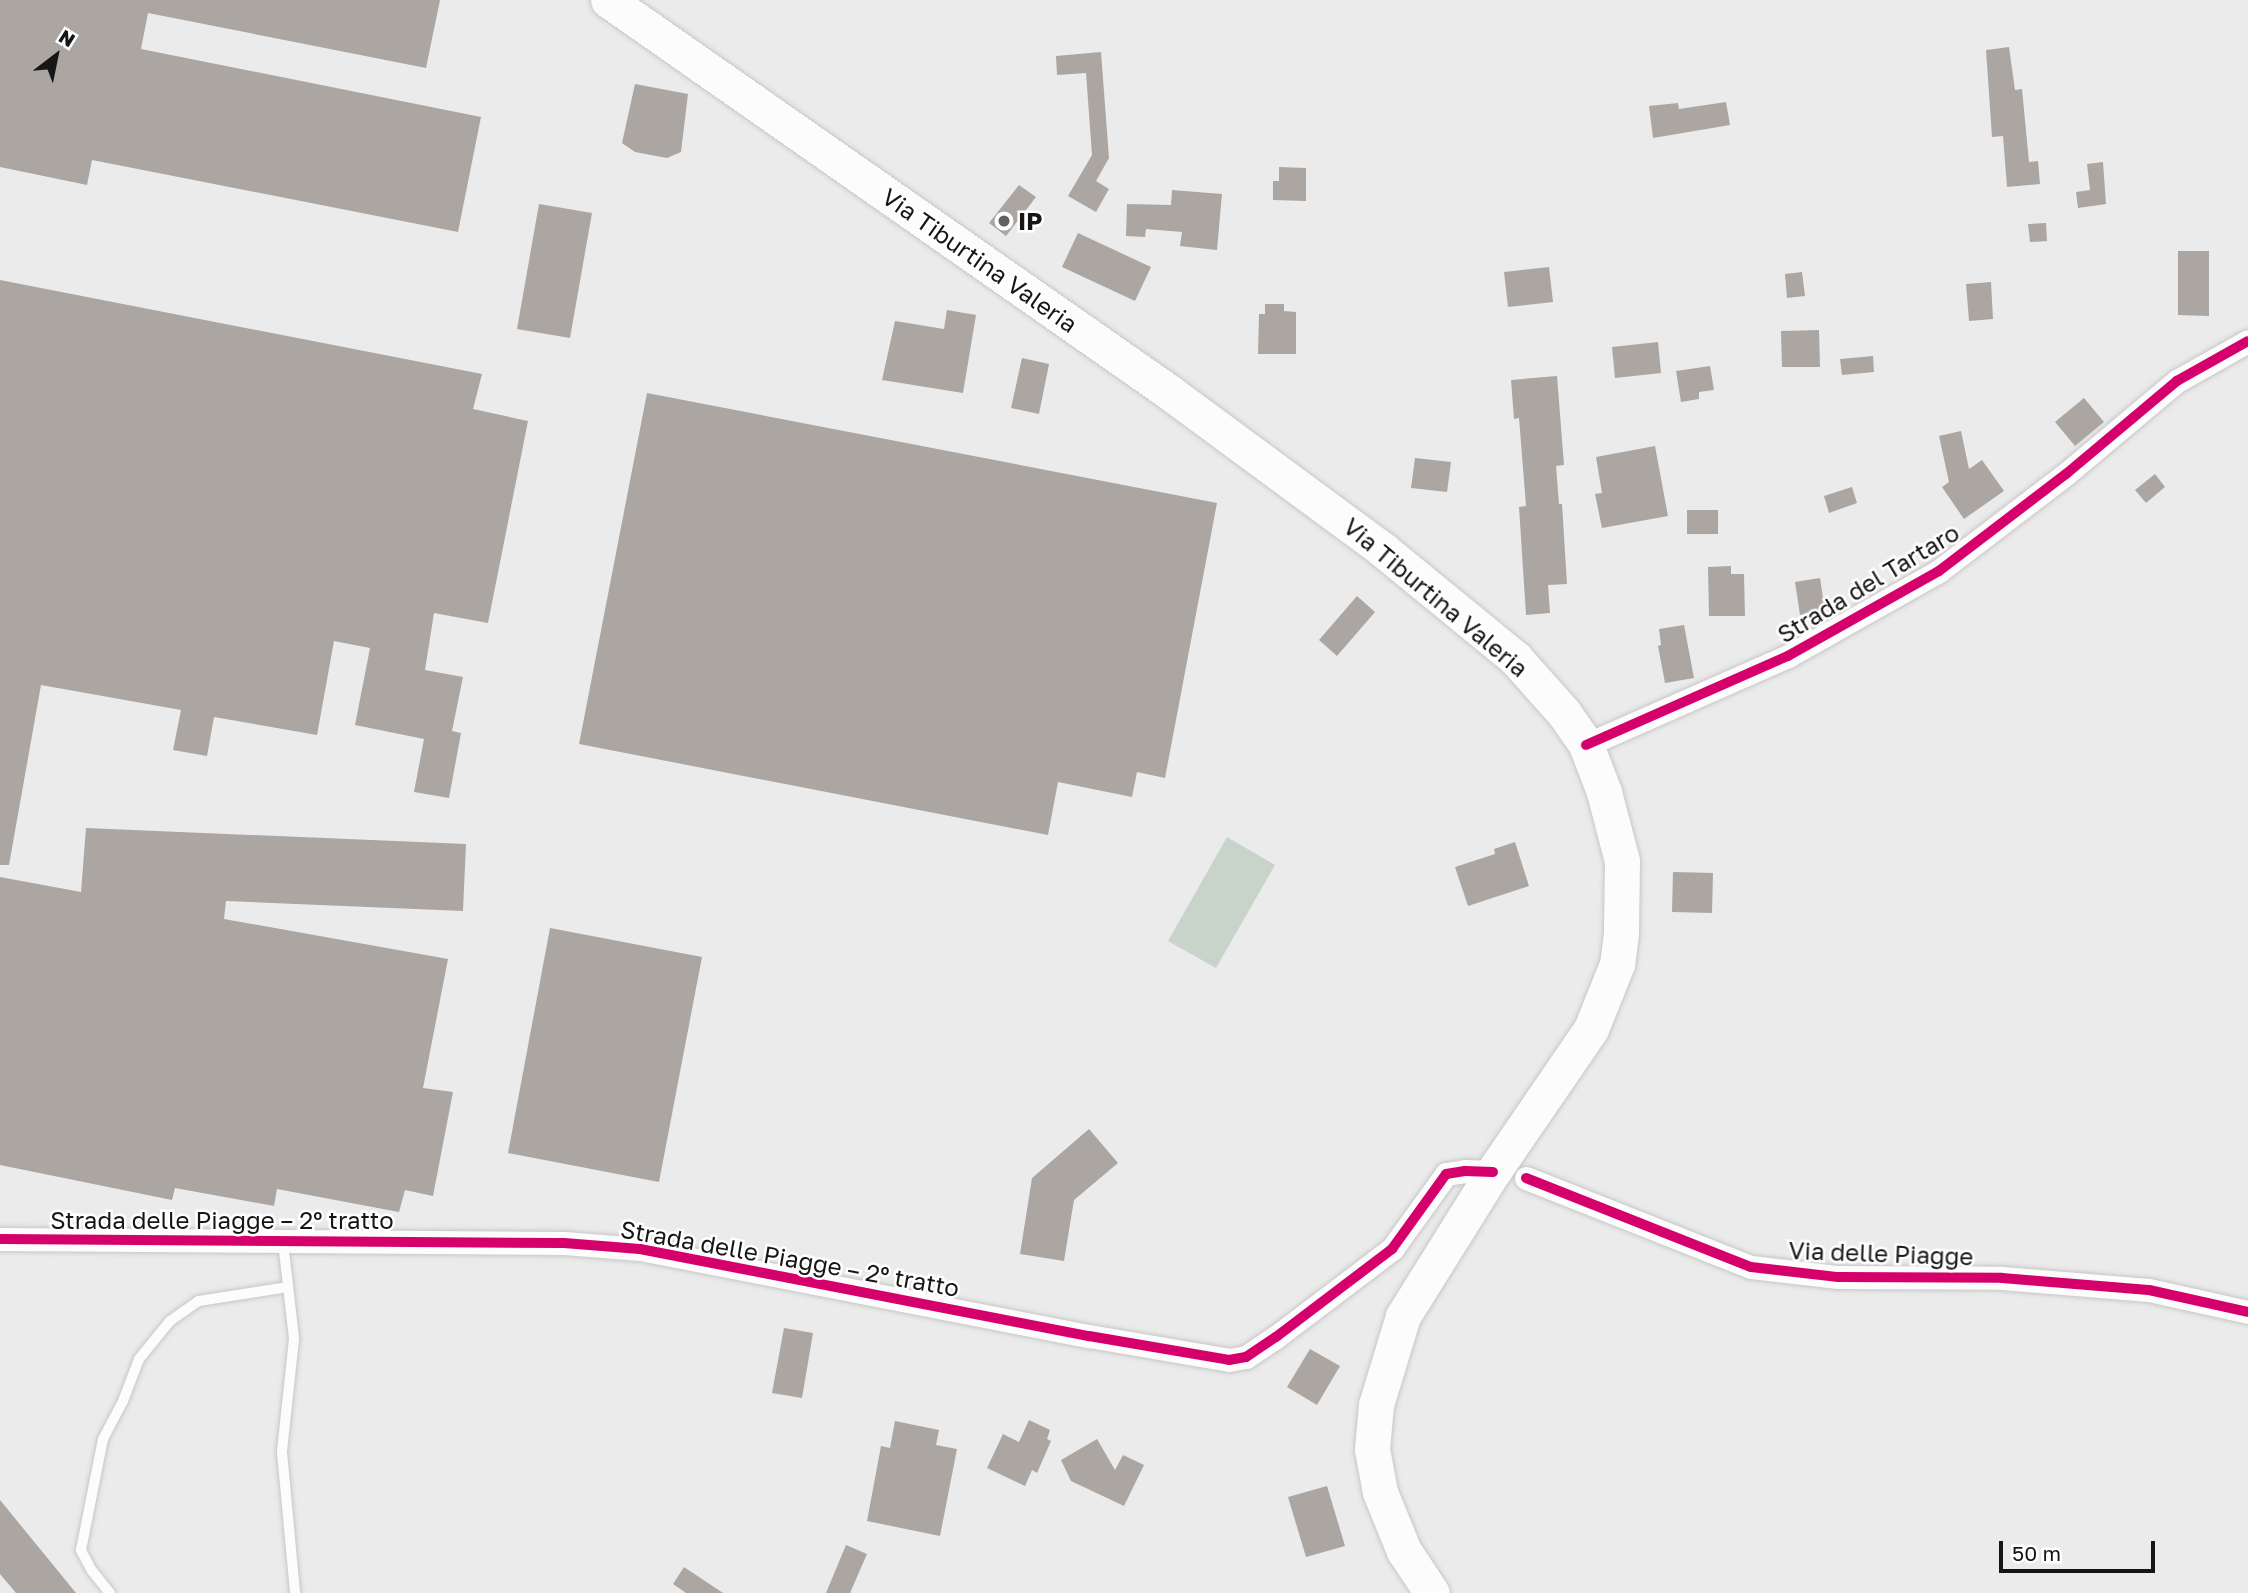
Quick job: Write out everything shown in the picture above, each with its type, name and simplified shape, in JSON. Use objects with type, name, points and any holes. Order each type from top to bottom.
[{"type":"main road","name":"Via Tiburtina Valeria","points":[[608,0],[1130,364],[1383,550],[1515,658],[1564,713],[1586,745],[1604,792],[1622,862],[1621,933],[1617,964],[1591,1029],[1509,1175],[1404,1316],[1383,1377],[1373,1420],[1372,1463],[1380,1492],[1404,1550],[1432,1593]]},
{"type":"street","name":"Strada del Tartaro","points":[[1586,745],[1788,656],[1939,571],[2066,474],[2177,380],[2248,341]]},
{"type":"street","name":"Strada delle Piagge – 2º tratto","points":[[0,1239],[564,1243],[640,1249],[1089,1336],[1230,1360],[1246,1357],[1276,1337],[1392,1249],[1446,1174],[1509,1175]]},
{"type":"street","name":"Via delle Piagge","points":[[1509,1175],[1751,1267],[1838,1277],[1976,1277],[2149,1290],[2248,1312]]},
{"type":"lane","points":[[283,1242],[294,1339],[282,1452],[295,1593]]},
{"type":"lane","points":[[110,1593],[92,1571],[81,1550],[103,1439],[123,1401],[139,1359],[170,1321],[199,1301],[288,1287]]},
{"type":"shaded area","points":[[1227,837],[1275,865],[1216,968],[1168,941]]},
{"type":"building","points":[[0,0],[440,0],[426,68],[148,13],[141,49],[481,117],[458,232],[92,160],[87,185],[0,167]]},
{"type":"building","points":[[2009,47],[2015,90],[2022,89],[2029,162],[2038,161],[2040,184],[2007,187],[2003,136],[1992,137],[1986,50]]},
{"type":"building","points":[[1101,52],[1109,158],[1096,181],[1109,189],[1096,212],[1068,196],[1092,155],[1086,73],[1057,75],[1056,56]]},
{"type":"building","points":[[635,84],[688,94],[681,152],[667,158],[635,152],[622,143]]},
{"type":"building","points":[[1726,102],[1730,125],[1653,138],[1649,106],[1678,103],[1679,109]]},
{"type":"building","points":[[2103,162],[2106,204],[2078,208],[2076,192],[2090,190],[2087,164]]},
{"type":"building","points":[[1279,167],[1306,168],[1306,201],[1273,200],[1273,181],[1279,181]]},
{"type":"building","points":[[1019,185],[1036,197],[1006,236],[989,223]]},
{"type":"building","points":[[1172,190],[1222,194],[1217,250],[1180,246],[1182,232],[1146,229],[1145,237],[1126,236],[1127,204],[1171,205]]},
{"type":"building","points":[[539,204],[592,213],[570,338],[517,329]]},
{"type":"building","points":[[2046,223],[2047,241],[2030,242],[2028,224]]},
{"type":"building","points":[[1078,233],[1151,267],[1135,301],[1062,267]]},
{"type":"building","points":[[2178,251],[2209,251],[2209,316],[2178,315]]},
{"type":"building","points":[[1549,267],[1553,302],[1508,307],[1504,272]]},
{"type":"building","points":[[1802,272],[1805,296],[1787,298],[1785,274]]},
{"type":"building","points":[[0,280],[482,374],[473,409],[528,421],[488,623],[434,613],[425,670],[463,677],[452,731],[461,733],[449,798],[414,792],[424,739],[355,725],[370,648],[334,641],[317,735],[214,717],[207,756],[173,750],[181,710],[41,685],[9,865],[0,865]]},
{"type":"building","points":[[1991,282],[1993,319],[1969,321],[1966,284]]},
{"type":"building","points":[[1265,304],[1284,304],[1284,311],[1296,312],[1296,354],[1258,354],[1259,314],[1265,314]]},
{"type":"building","points":[[947,310],[976,315],[963,393],[882,380],[895,321],[944,329]]},
{"type":"building","points":[[1819,330],[1820,367],[1782,367],[1781,331]]},
{"type":"building","points":[[1658,342],[1661,373],[1615,378],[1612,347]]},
{"type":"building","points":[[1873,356],[1874,372],[1842,375],[1840,359]]},
{"type":"building","points":[[1022,358],[1049,364],[1039,414],[1011,408]]},
{"type":"building","points":[[1710,366],[1714,390],[1699,392],[1699,399],[1681,402],[1676,371]]},
{"type":"building","points":[[1557,376],[1564,465],[1556,466],[1559,504],[1562,504],[1567,584],[1548,585],[1550,613],[1526,615],[1519,507],[1526,506],[1519,418],[1514,419],[1511,380]]},
{"type":"building","points":[[647,393],[1217,503],[1165,778],[1137,772],[1132,797],[1058,782],[1048,835],[579,744]]},
{"type":"building","points":[[2084,398],[2104,422],[2075,446],[2055,422]]},
{"type":"building","points":[[1961,431],[1969,469],[1982,460],[2004,491],[1964,519],[1942,487],[1949,482],[1939,436]]},
{"type":"building","points":[[1655,446],[1668,516],[1602,528],[1595,494],[1602,493],[1596,457]]},
{"type":"building","points":[[1415,458],[1451,462],[1447,492],[1411,488]]},
{"type":"building","points":[[2155,474],[2165,487],[2146,503],[2135,490]]},
{"type":"building","points":[[1852,487],[1857,503],[1829,513],[1824,496]]},
{"type":"building","points":[[1687,510],[1718,510],[1718,534],[1687,534]]},
{"type":"building","points":[[1731,566],[1731,574],[1744,574],[1745,616],[1709,616],[1708,567]]},
{"type":"building","points":[[1820,578],[1825,611],[1800,615],[1795,582]]},
{"type":"building","points":[[1357,596],[1375,612],[1337,656],[1319,640]]},
{"type":"building","points":[[1684,625],[1694,678],[1665,683],[1658,646],[1661,645],[1659,629]]},
{"type":"building","points":[[86,828],[466,844],[463,911],[226,901],[224,919],[448,959],[423,1088],[453,1092],[433,1196],[405,1190],[399,1212],[277,1189],[274,1206],[175,1188],[172,1200],[0,1165],[0,877],[81,892]]},
{"type":"building","points":[[1515,842],[1529,886],[1468,906],[1455,867],[1495,854],[1494,849]]},
{"type":"building","points":[[1673,872],[1713,873],[1712,913],[1672,912]]},
{"type":"building","points":[[550,928],[702,957],[659,1182],[508,1153]]},
{"type":"building","points":[[1089,1129],[1118,1163],[1074,1200],[1064,1261],[1020,1254],[1032,1178]]},
{"type":"building","points":[[784,1328],[813,1333],[802,1398],[772,1393]]},
{"type":"building","points":[[1310,1349],[1340,1366],[1317,1405],[1287,1387]]},
{"type":"building","points":[[1029,1420],[1050,1430],[1047,1439],[1051,1441],[1037,1473],[1032,1470],[1025,1486],[987,1468],[1003,1434],[1019,1442]]},
{"type":"building","points":[[895,1421],[939,1430],[936,1445],[957,1449],[940,1536],[867,1521],[881,1446],[890,1448]]},
{"type":"building","points":[[1097,1439],[1115,1470],[1123,1455],[1144,1465],[1124,1506],[1071,1481],[1061,1460]]},
{"type":"building","points":[[1327,1486],[1345,1546],[1306,1557],[1288,1497]]},
{"type":"building","points":[[0,1500],[76,1593],[16,1593],[0,1574]]},
{"type":"building","points":[[846,1545],[867,1554],[850,1593],[826,1593]]},
{"type":"building","points":[[684,1567],[723,1593],[686,1593],[673,1584]]},
{"type":"cycle path","points":[[1586,745],[1788,656],[1939,571],[2066,474],[2177,381],[2248,341]]},
{"type":"cycle path","points":[[0,1239],[564,1243],[640,1249],[1089,1336],[1229,1360],[1246,1357],[1276,1337],[1392,1249],[1446,1174],[1465,1171],[1493,1172]]},
{"type":"cycle path","points":[[1526,1178],[1751,1267],[1838,1277],[2002,1278],[2149,1290],[2248,1312]]},
{"type":"place","name":"IP","points":[[1004,221]]}]
